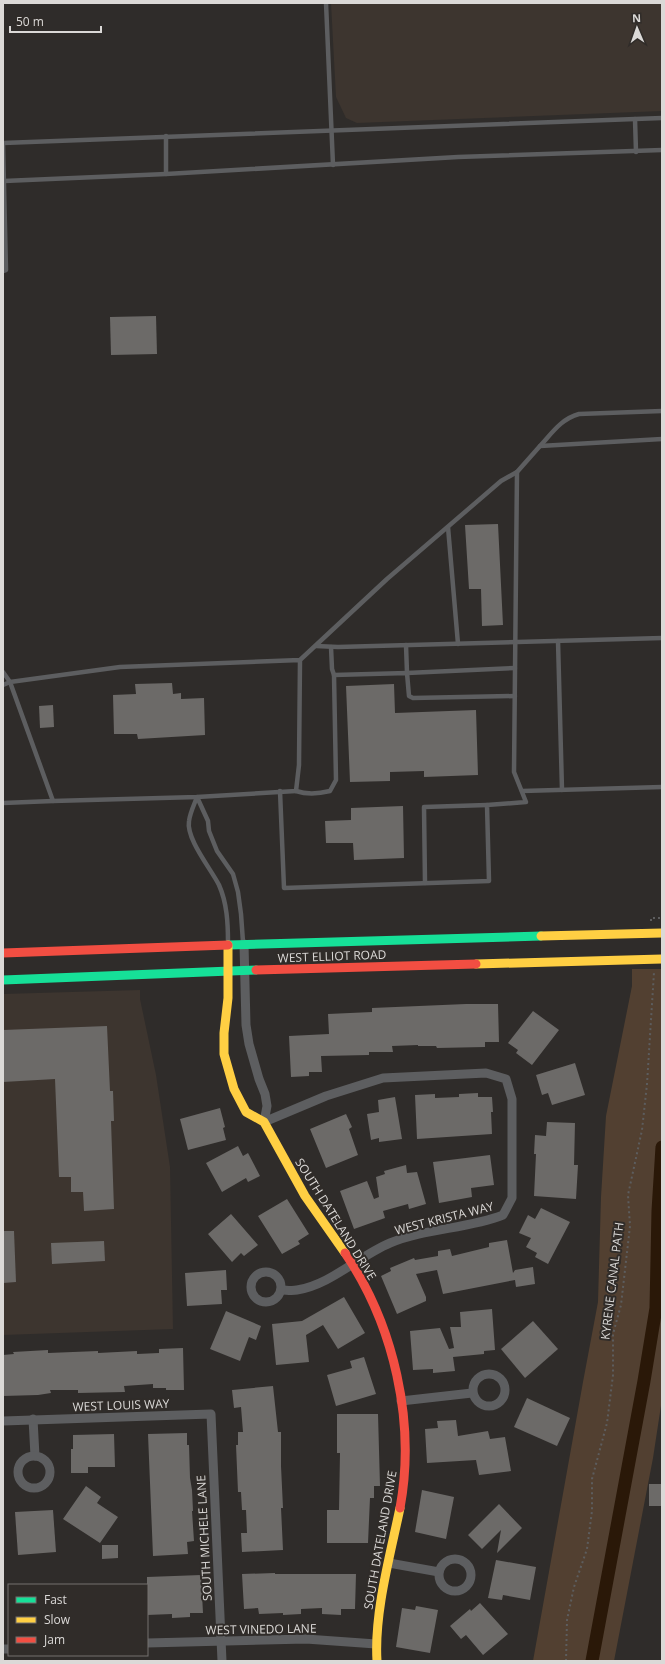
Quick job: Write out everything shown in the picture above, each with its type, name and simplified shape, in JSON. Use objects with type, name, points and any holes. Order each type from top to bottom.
[{"type":"main road","name":"WEST ELLIOT ROAD","points":[[3,953],[244,944],[662,933]]},
{"type":"main road","points":[[228,945],[228,998],[224,1032],[224,1054],[234,1089],[246,1112],[264,1122]]},
{"type":"main road","name":"WEST ELLIOT ROAD","points":[[3,980],[227,971],[662,959]]},
{"type":"main road","name":"SOUTH DATELAND DRIVE","points":[[264,1122],[305,1196],[352,1264],[372,1302],[390,1347],[401,1400],[406,1455],[404,1485],[378,1620],[376,1644],[377,1661]]},
{"type":"street","points":[[244,944],[246,1025],[249,1044],[265,1094],[267,1106],[264,1122]]},
{"type":"street","name":"WEST KRISTA WAY","points":[[264,1122],[326,1096],[383,1078],[486,1073],[506,1079],[512,1099],[512,1198],[503,1215],[489,1221],[441,1228],[390,1243],[316,1285],[296,1291],[282,1290]]},
{"type":"street","points":[[401,1400],[472,1393]]},
{"type":"street","name":"WEST LOUIS WAY","points":[[3,1421],[210,1414]]},
{"type":"street","name":"SOUTH MICHELE LANE","points":[[210,1414],[222,1661]]},
{"type":"street","points":[[33,1420],[35,1456]]},
{"type":"street","points":[[389,1563],[439,1572]]},
{"type":"street","name":"WEST VINEDO LANE","points":[[148,1643],[306,1639],[376,1644]]},
{"type":"lane","points":[[326,3],[333,165]]},
{"type":"lane","points":[[3,271],[6,270],[3,143],[662,118]]},
{"type":"lane","points":[[635,119],[636,152]]},
{"type":"lane","points":[[166,136],[166,174]]},
{"type":"lane","points":[[4,181],[166,174],[458,157],[662,150]]},
{"type":"lane","points":[[3,685],[10,682],[120,667],[300,660],[387,579],[501,481],[517,472],[561,422],[568,417],[579,414],[662,411]]},
{"type":"lane","points":[[540,446],[662,440]]},
{"type":"lane","points":[[426,883],[424,807],[526,802],[514,772],[517,472]]},
{"type":"lane","points":[[448,527],[458,644]]},
{"type":"lane","points":[[316,646],[331,647],[515,643],[662,638]]},
{"type":"lane","points":[[558,641],[562,790]]},
{"type":"lane","points":[[406,645],[408,692],[409,696],[413,698],[515,696]]},
{"type":"lane","points":[[3,803],[197,797],[296,790],[304,794],[320,794],[330,791],[336,780],[334,675],[332,669],[331,647]]},
{"type":"lane","points":[[296,790],[299,765],[300,660]]},
{"type":"lane","points":[[334,675],[515,668]]},
{"type":"lane","points":[[3,672],[10,682],[53,801]]},
{"type":"lane","points":[[522,791],[662,787]]},
{"type":"lane","points":[[280,792],[284,888],[489,881],[487,805]]},
{"type":"lane","points":[[197,797],[208,821],[209,831],[217,851],[233,874],[242,914],[244,944]]},
{"type":"lane","points":[[197,797],[188,822],[196,847],[219,885],[224,898],[227,915],[228,945]]},
{"type":"path","points":[[651,918],[662,918]]},
{"type":"path","name":"KYRENE CANAL PATH","points":[[566,1661],[567,1620],[574,1588],[587,1550],[592,1510],[592,1479],[607,1423],[614,1375],[613,1334],[621,1305],[630,1226],[628,1195],[642,1130],[647,1084],[654,971]]},
{"type":"shaded area","points":[[331,3],[662,3],[662,111],[357,123],[346,118],[336,97]]},
{"type":"shaded area","points":[[632,969],[662,969],[662,1399],[653,1458],[614,1661],[533,1661],[598,1302],[601,1197],[606,1116],[632,986]]},
{"type":"shaded area","points":[[140,990],[140,999],[156,1075],[170,1167],[173,1329],[3,1335],[3,994]]},
{"type":"building","points":[[156,316],[157,354],[111,355],[110,317]]},
{"type":"building","points":[[498,524],[503,625],[482,626],[481,589],[469,589],[465,525]]},
{"type":"building","points":[[172,683],[173,694],[181,693],[181,699],[204,698],[205,735],[138,739],[137,734],[114,734],[113,695],[136,694],[135,684]]},
{"type":"building","points":[[394,684],[395,713],[476,710],[478,775],[424,777],[424,771],[390,772],[390,781],[350,782],[346,686]]},
{"type":"building","points":[[53,705],[54,727],[40,728],[39,706]]},
{"type":"building","points":[[403,806],[404,858],[354,860],[353,843],[326,843],[325,821],[351,820],[351,808]]},
{"type":"building","points":[[498,1004],[499,1042],[485,1042],[485,1047],[437,1048],[436,1046],[418,1045],[392,1046],[393,1052],[369,1052],[369,1055],[321,1056],[322,1072],[309,1072],[309,1076],[291,1077],[289,1036],[329,1034],[328,1014],[372,1012],[372,1008]]},
{"type":"building","points":[[533,1011],[559,1030],[532,1065],[516,1053],[518,1050],[508,1043]]},
{"type":"building","points":[[107,1026],[110,1091],[113,1091],[114,1121],[111,1121],[114,1209],[84,1211],[83,1192],[71,1192],[71,1177],[59,1177],[55,1079],[3,1082],[3,1030]]},
{"type":"building","points":[[575,1063],[585,1095],[552,1105],[548,1093],[542,1095],[536,1075]]},
{"type":"building","points":[[478,1093],[478,1097],[492,1097],[492,1134],[417,1139],[415,1095],[435,1094],[435,1098],[459,1097],[459,1094]]},
{"type":"building","points":[[395,1097],[402,1139],[379,1142],[379,1138],[371,1140],[367,1114],[379,1112],[378,1100]]},
{"type":"building","points":[[220,1108],[225,1127],[223,1128],[226,1140],[188,1150],[180,1119]]},
{"type":"building","points":[[346,1114],[352,1127],[349,1129],[358,1155],[326,1168],[310,1129]]},
{"type":"building","points":[[547,1122],[575,1123],[574,1165],[578,1165],[576,1199],[534,1196],[536,1154],[534,1154],[535,1135],[546,1136]]},
{"type":"building","points":[[238,1146],[243,1156],[248,1153],[260,1176],[248,1182],[246,1178],[222,1192],[206,1163]]},
{"type":"building","points":[[490,1155],[494,1185],[471,1188],[472,1197],[439,1203],[433,1162]]},
{"type":"building","points":[[406,1165],[407,1173],[417,1172],[426,1204],[409,1209],[408,1204],[383,1211],[385,1218],[354,1229],[340,1191],[367,1181],[374,1199],[379,1197],[376,1177],[385,1174],[384,1171]]},
{"type":"building","points":[[287,1199],[309,1234],[298,1241],[300,1244],[282,1254],[258,1216]]},
{"type":"building","points":[[541,1208],[570,1222],[548,1264],[535,1257],[537,1253],[526,1247],[531,1238],[519,1233],[528,1215],[535,1219]]},
{"type":"building","points":[[231,1214],[258,1245],[244,1256],[241,1253],[232,1262],[208,1234]]},
{"type":"building","points":[[3,1231],[14,1231],[16,1282],[3,1283]]},
{"type":"building","points":[[507,1240],[513,1273],[515,1270],[533,1267],[535,1284],[516,1287],[515,1280],[443,1294],[437,1270],[416,1274],[426,1297],[426,1301],[397,1314],[381,1276],[391,1271],[390,1268],[414,1258],[415,1260],[438,1256],[438,1251],[450,1249],[452,1256],[489,1247],[489,1243]]},
{"type":"building","points":[[104,1241],[105,1261],[52,1264],[51,1243]]},
{"type":"building","points":[[226,1270],[227,1290],[221,1290],[222,1304],[187,1306],[185,1273]]},
{"type":"building","points":[[344,1297],[365,1333],[338,1349],[323,1325],[306,1335],[309,1362],[276,1365],[272,1324],[302,1321]]},
{"type":"building","points":[[492,1309],[495,1350],[484,1351],[484,1354],[453,1357],[455,1371],[433,1373],[433,1369],[413,1370],[410,1331],[440,1328],[449,1349],[454,1348],[450,1327],[461,1327],[460,1312]]},
{"type":"building","points":[[226,1311],[261,1326],[256,1340],[249,1337],[240,1361],[210,1349]]},
{"type":"building","points":[[533,1321],[558,1349],[525,1378],[501,1349]]},
{"type":"building","points":[[183,1348],[184,1390],[153,1388],[153,1384],[124,1386],[125,1392],[78,1393],[78,1390],[50,1390],[51,1393],[38,1395],[3,1396],[3,1355],[14,1354],[13,1352],[48,1350],[48,1353],[137,1351],[137,1354],[159,1353],[159,1349]]},
{"type":"building","points":[[364,1357],[376,1394],[336,1406],[327,1375],[352,1368],[350,1361]]},
{"type":"building","points":[[273,1386],[278,1432],[281,1432],[283,1508],[281,1508],[283,1550],[242,1552],[241,1533],[247,1533],[246,1510],[242,1510],[241,1492],[238,1492],[236,1445],[238,1445],[238,1432],[243,1432],[241,1407],[234,1408],[232,1390]]},
{"type":"building","points":[[527,1398],[570,1418],[557,1446],[514,1427]]},
{"type":"building","points":[[337,1414],[378,1414],[380,1486],[374,1486],[374,1498],[370,1498],[368,1543],[327,1543],[327,1510],[339,1510],[340,1453],[337,1453]]},
{"type":"building","points":[[456,1420],[458,1436],[488,1431],[490,1439],[505,1437],[511,1471],[479,1475],[476,1460],[427,1463],[425,1429],[438,1428],[437,1421]]},
{"type":"building","points":[[187,1433],[192,1490],[194,1541],[187,1542],[188,1554],[153,1556],[148,1434]]},
{"type":"building","points":[[114,1434],[115,1467],[88,1467],[88,1473],[71,1473],[71,1449],[73,1449],[73,1435]]},
{"type":"building","points":[[649,1484],[662,1484],[662,1506],[649,1506]]},
{"type":"building","points":[[86,1486],[101,1497],[97,1503],[118,1517],[100,1543],[63,1519]]},
{"type":"building","points":[[422,1490],[454,1497],[446,1539],[415,1532]]},
{"type":"building","points":[[499,1504],[522,1528],[497,1553],[501,1530],[482,1549],[468,1535]]},
{"type":"building","points":[[53,1510],[56,1552],[18,1555],[15,1512]]},
{"type":"building","points":[[102,1545],[118,1545],[118,1558],[102,1559]]},
{"type":"building","points":[[496,1560],[536,1567],[530,1600],[503,1595],[502,1600],[488,1598]]},
{"type":"building","points":[[242,1574],[356,1574],[355,1609],[341,1609],[341,1615],[322,1614],[322,1608],[301,1609],[301,1614],[283,1615],[283,1613],[259,1614],[258,1608],[244,1609]]},
{"type":"building","points":[[201,1575],[203,1613],[190,1613],[190,1617],[172,1618],[172,1614],[148,1615],[147,1577]]},
{"type":"building","points":[[480,1603],[508,1634],[483,1655],[466,1635],[461,1639],[450,1626],[470,1609],[471,1611]]},
{"type":"building","points":[[416,1606],[438,1610],[430,1653],[396,1647],[402,1608],[415,1610]]},
{"type":"waterway","points":[[592,1661],[644,1381],[656,1308],[658,1211],[662,1147]]},
{"type":"traffic: fast","points":[[228,945],[541,936]]},
{"type":"traffic: fast","points":[[3,980],[256,970]]},
{"type":"traffic: slow","points":[[541,936],[662,933]]},
{"type":"traffic: slow","points":[[228,945],[228,998],[224,1033],[224,1054],[234,1089],[246,1112],[264,1122],[305,1196],[345,1253]]},
{"type":"traffic: slow","points":[[476,964],[662,959]]},
{"type":"traffic: slow","points":[[377,1661],[380,1604],[400,1508]]},
{"type":"traffic: jam","points":[[3,953],[228,945]]},
{"type":"traffic: jam","points":[[256,970],[476,964]]},
{"type":"traffic: jam","points":[[345,1253],[362,1281],[377,1311],[397,1375],[403,1409],[405,1442],[404,1475],[400,1508]]}]
